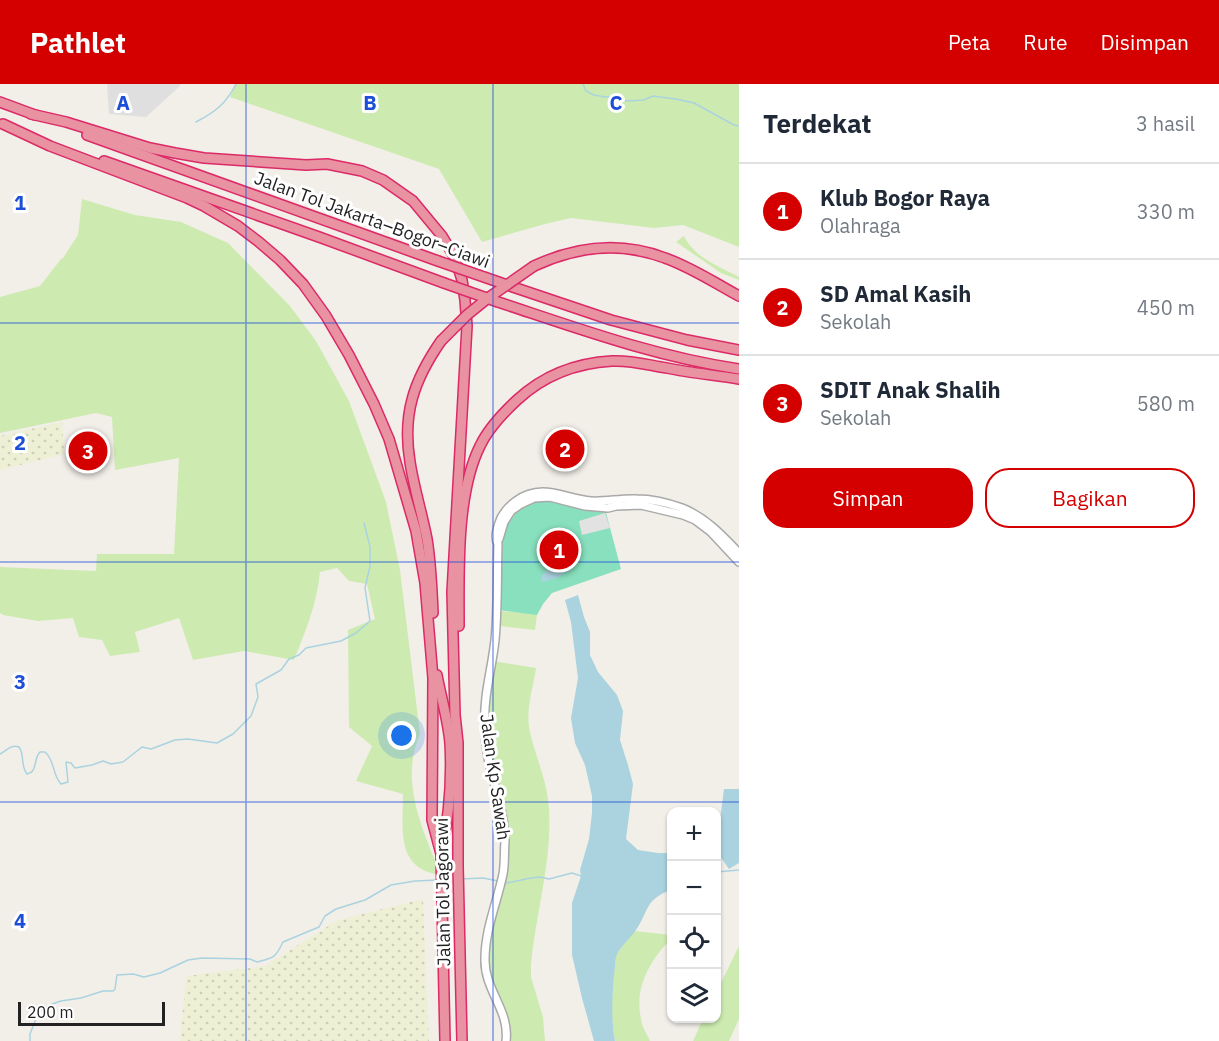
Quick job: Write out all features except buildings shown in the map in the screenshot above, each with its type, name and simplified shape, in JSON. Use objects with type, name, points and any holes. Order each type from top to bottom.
[{"type":"highway","name":"Jalan Tol Jakarta–Bogor–Ciawi","points":[[0,102],[438,261],[611,320],[687,340],[739,350]]},
{"type":"highway","points":[[31,114],[66,122],[150,148],[204,158],[303,165],[327,164],[362,171],[382,180],[413,201],[442,236],[455,258],[462,280],[467,326],[452,591],[454,715],[458,743]]},
{"type":"highway","name":"Jalan Tol Jakarta–Bogor–Ciawi","points":[[2,124],[572,328],[636,347],[739,369]]},
{"type":"highway","points":[[2,124],[50,146],[187,198],[238,226],[280,260],[303,284],[326,316],[349,355],[389,439],[418,544],[433,678],[432,820],[441,854]]},
{"type":"highway","points":[[441,854],[449,802],[450,742],[434,652],[430,557],[410,463],[408,427],[411,403],[424,366],[441,340],[488,298],[534,266],[571,252],[597,247],[640,250],[672,261],[739,296]]},
{"type":"highway","points":[[458,743],[462,522],[473,462],[491,428],[524,393],[548,378],[576,366],[612,361],[636,362],[739,379]]},
{"type":"highway","name":"Jalan Tol Jagorawi","points":[[458,743],[458,897],[462,1041]]},
{"type":"highway","name":"Jalan Tol Jagorawi","points":[[441,854],[445,1041]]},
{"type":"street","points":[[498,544],[495,537],[502,515],[521,498],[538,492],[590,501],[636,498],[680,507],[700,516],[739,553]]},
{"type":"street","points":[[498,544],[504,522],[511,511],[534,498],[550,497],[585,506],[608,508],[641,505],[683,514],[703,525],[739,562]]},
{"type":"street","name":"Jalan Kp Sawah","points":[[498,544],[495,642],[485,695],[484,724],[488,756],[504,825],[503,874],[486,942],[484,962],[490,987],[504,1017],[506,1041]]},
{"type":"shaded area","points":[[107,84],[180,84],[180,86],[146,117],[109,114]]},
{"type":"shaded area","points":[[605,513],[610,528],[582,535],[579,521]]},
{"type":"green space","points":[[236,84],[739,84],[739,247],[683,225],[654,228],[571,218],[482,242],[439,169],[230,97]]},
{"type":"green space","points":[[82,199],[135,215],[181,222],[228,243],[290,306],[316,341],[349,401],[386,502],[400,570],[420,734],[414,752],[413,788],[421,823],[441,875],[426,871],[416,865],[409,856],[403,833],[403,794],[356,781],[372,746],[349,727],[348,630],[375,619],[367,584],[349,581],[337,568],[320,572],[314,606],[294,660],[244,651],[193,660],[179,618],[135,632],[140,652],[110,656],[102,640],[79,637],[73,618],[38,621],[0,613],[0,567],[96,571],[97,554],[174,554],[179,458],[115,470],[112,417],[96,413],[0,433],[0,297],[40,286],[78,235]]},
{"type":"green space","points":[[684,236],[700,255],[739,277],[739,280],[721,273],[676,242]]},
{"type":"green space","points":[[62,422],[64,454],[0,470],[0,436]]},
{"type":"green space","points":[[551,498],[605,509],[621,569],[552,593],[537,615],[499,610],[503,531],[520,507],[530,501]]},
{"type":"green space","points":[[501,611],[537,614],[535,630],[500,626]]},
{"type":"green space","points":[[492,661],[536,668],[529,708],[529,724],[546,788],[549,829],[546,868],[533,945],[531,977],[543,1017],[545,1041],[506,1041],[507,1034],[485,962],[503,874],[504,825],[484,724]]},
{"type":"green space","points":[[423,899],[429,1041],[180,1041],[186,976],[265,966],[338,920]]},
{"type":"green space","points":[[635,931],[667,935],[667,943],[650,965],[640,996],[639,1008],[643,1028],[650,1041],[615,1041],[611,1002],[616,956],[627,938]]},
{"type":"green space","points":[[739,946],[739,1019],[729,1041],[693,1041],[701,1023],[721,1023],[721,983]]},
{"type":"water","points":[[560,551],[564,560],[569,561],[571,565],[570,571],[556,579],[541,581],[542,575],[548,569],[545,554]]},
{"type":"water","points":[[578,595],[590,632],[590,655],[598,672],[617,695],[623,711],[620,740],[633,784],[626,839],[638,850],[667,853],[667,892],[656,897],[652,902],[636,930],[616,957],[612,1008],[615,1041],[594,1041],[572,955],[572,903],[589,839],[592,796],[585,765],[575,743],[571,718],[578,678],[571,622],[565,600]]},
{"type":"water","points":[[724,789],[739,789],[739,863],[729,869],[721,858],[721,812]]},
{"type":"waterway","points":[[196,122],[219,107],[236,84]]},
{"type":"waterway","points":[[583,84],[586,91],[594,95],[617,96],[626,101],[644,100],[653,96],[694,103],[739,126]]},
{"type":"waterway","points":[[0,754],[11,747],[19,747],[27,774],[33,771],[40,752],[45,752],[61,784],[68,782],[66,762],[71,763],[75,768],[103,761],[111,764],[123,762],[142,747],[151,749],[175,740],[188,739],[217,743],[233,734],[251,716],[258,697],[256,684],[281,670],[289,659],[299,655],[306,648],[341,641],[356,633],[370,621],[365,588],[370,566],[370,547],[364,523]]},
{"type":"waterway","points":[[721,872],[739,870]]},
{"type":"waterway","points":[[503,882],[540,877],[549,879],[572,873],[582,878]]},
{"type":"waterway","points":[[461,879],[483,878],[498,881]]},
{"type":"waterway","points":[[30,1041],[30,1034],[39,1011],[61,1001],[103,991],[113,991],[117,975],[133,974],[144,977],[160,973],[188,960],[202,958],[250,959],[257,962],[274,956],[283,942],[319,927],[325,916],[336,909],[365,900],[391,885],[438,880]]},
{"type":"place","name":"SD Amal Kasih","points":[[565,449]]},
{"type":"place","name":"SDIT Anak Shalih","points":[[88,451]]},
{"type":"place","name":"Klub Bogor Raya","points":[[559,550]]}]
